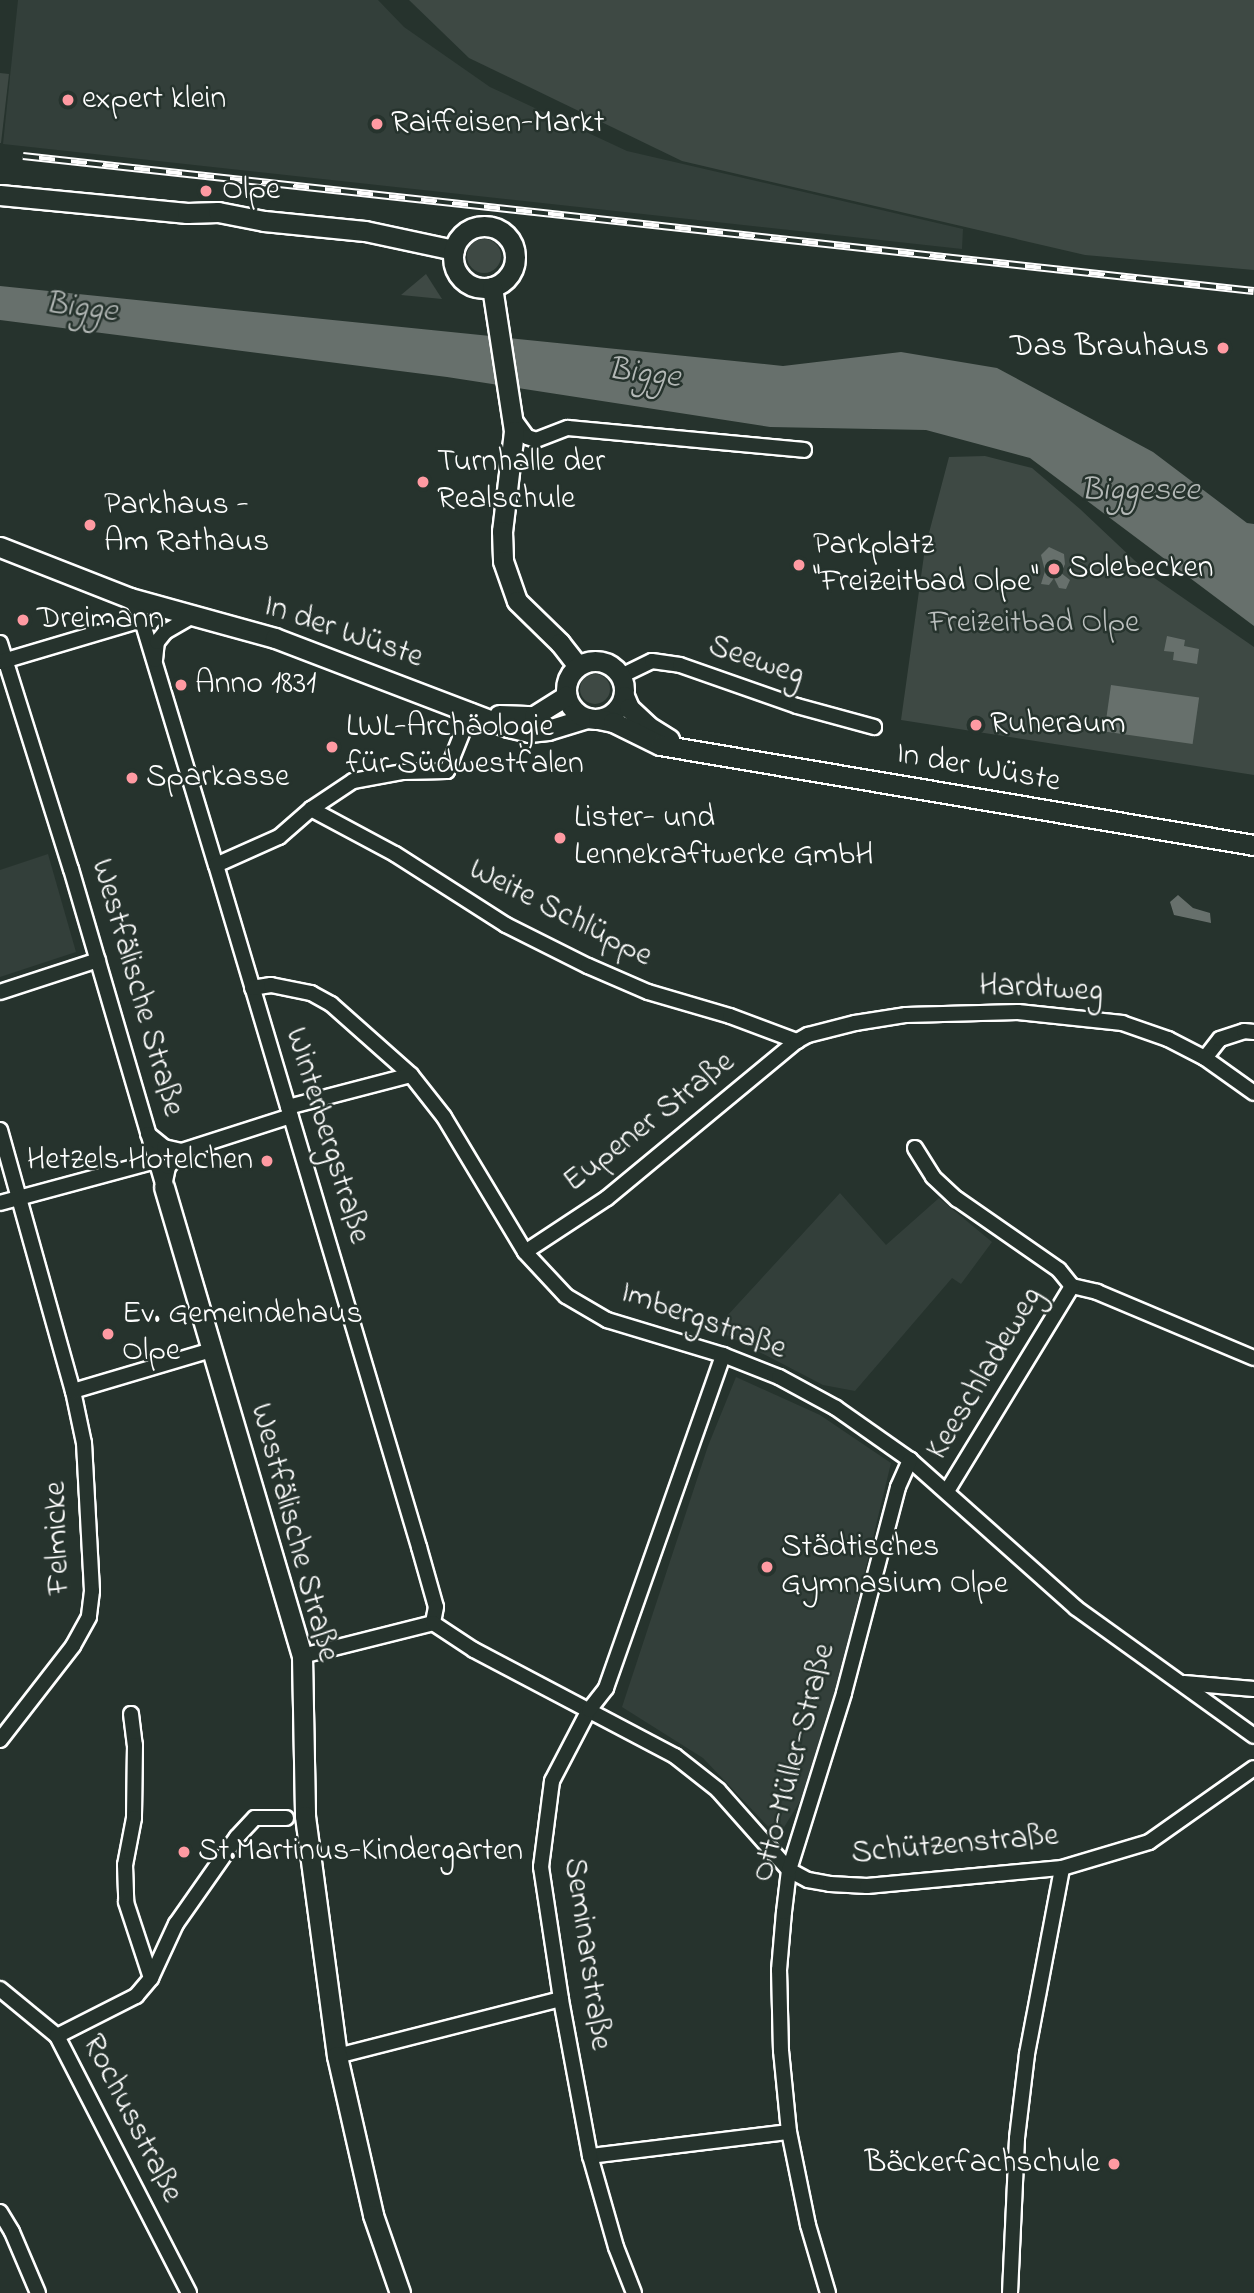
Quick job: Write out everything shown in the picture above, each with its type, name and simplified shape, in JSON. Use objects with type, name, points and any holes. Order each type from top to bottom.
[{"type":"main road","points":[[0,195],[187,213],[218,212],[264,221],[365,231],[454,250]]},
{"type":"main road","points":[[482,225],[502,231],[515,249],[515,260],[508,277],[492,287],[482,288],[463,281],[453,263],[454,250],[463,234],[482,225]]},
{"type":"main road","points":[[492,287],[513,416],[502,531],[503,561],[517,601],[578,666]]},
{"type":"main road","name":"In der Wüste","points":[[0,547],[130,598],[275,638],[508,727],[529,732],[592,719],[613,722],[646,741],[1254,845]]},
{"type":"main road","points":[[597,660],[606,662],[621,676],[624,696],[617,710],[592,719],[576,713],[566,696],[567,679],[578,666],[597,660]]},
{"type":"main road","name":"In der Wüste","points":[[471,711],[524,718],[542,712],[566,696]]},
{"type":"main road","name":"In der Wüste","points":[[624,696],[629,708],[648,726],[692,748]]},
{"type":"main road","name":"Westfälische Straße","points":[[164,1187],[302,1656],[305,1816],[337,2056],[373,2215],[400,2293]]},
{"type":"street","points":[[513,416],[527,437],[536,440],[568,428],[804,450]]},
{"type":"street","name":"Winterbergstraße","points":[[130,598],[139,614],[290,1112],[436,1607],[433,1623]]},
{"type":"street","points":[[154,665],[161,637],[194,617]]},
{"type":"street","points":[[3,661],[132,623]]},
{"type":"street","name":"Westfälische Straße","points":[[0,643],[3,661],[98,960],[164,1187]]},
{"type":"street","name":"Seeweg","points":[[621,676],[652,661],[680,665],[797,706],[874,727]]},
{"type":"street","points":[[216,865],[279,837],[311,809],[353,781],[403,772],[447,771],[471,711]]},
{"type":"street","name":"Weite Schlüppe","points":[[311,809],[395,854],[506,925],[588,966],[648,992],[802,1038]]},
{"type":"street","points":[[0,992],[98,960]]},
{"type":"street","name":"Imbergstraße","points":[[252,988],[271,985],[311,993],[331,1004],[411,1075],[444,1116],[525,1252],[566,1296],[607,1320],[723,1355],[779,1377],[826,1402],[910,1460],[1076,1608],[1184,1683],[1254,1736]]},
{"type":"street","name":"Hardtweg","points":[[802,1038],[906,1015],[1018,1012],[1122,1023],[1168,1039],[1205,1058],[1254,1093]]},
{"type":"street","points":[[1205,1058],[1220,1039],[1244,1031],[1254,1032]]},
{"type":"street","name":"Eupener Straße","points":[[525,1252],[607,1198],[802,1038]]},
{"type":"street","points":[[164,1187],[169,1167],[183,1152],[290,1112],[411,1075]]},
{"type":"street","name":"Felmicke","points":[[0,1130],[73,1391],[84,1443],[92,1591],[89,1617],[73,1646],[0,1740]]},
{"type":"street","points":[[148,1134],[164,1147],[183,1152]]},
{"type":"street","points":[[915,1148],[933,1177],[957,1199],[1059,1270],[1072,1286],[1097,1292],[1254,1357]]},
{"type":"street","points":[[0,1203],[156,1161]]},
{"type":"street","name":"Keeschladeweg","points":[[947,1491],[1072,1286]]},
{"type":"street","points":[[73,1391],[211,1350]]},
{"type":"street","name":"Seminarstraße","points":[[634,2293],[616,2247],[590,2156],[561,1999],[541,1867],[552,1781],[589,1710],[606,1688],[723,1355]]},
{"type":"street","name":"Otto-Müller-Straße","points":[[828,2293],[808,2225],[789,2132],[781,2051],[779,1970],[789,1870],[844,1693],[898,1487],[910,1460]]},
{"type":"street","points":[[302,1656],[433,1623]]},
{"type":"street","name":"Schützenstraße","points":[[433,1623],[474,1650],[675,1756],[707,1782],[789,1870],[808,1880],[867,1886],[1062,1868],[1149,1842],[1254,1768]]},
{"type":"street","name":"Imbergstraße","points":[[1184,1683],[1254,1689]]},
{"type":"street","points":[[131,1714],[135,1745],[134,1806],[125,1865],[126,1902],[151,1978]]},
{"type":"street","points":[[57,2036],[136,1996],[151,1978],[176,1924],[237,1837],[255,1818],[286,1818]]},
{"type":"street","points":[[1010,2293],[1018,2126],[1027,2054],[1062,1868]]},
{"type":"street","name":"Rochusstraße","points":[[0,1989],[57,2036],[190,2293]]},
{"type":"street","points":[[337,2056],[561,1999]]},
{"type":"street","points":[[590,2156],[789,2132]]},
{"type":"street","points":[[0,2212],[12,2232],[38,2293]]},
{"type":"shaded area","points":[[18,0],[378,0],[404,27],[490,87],[627,151],[963,229],[962,249],[3,144]]},
{"type":"shaded area","points":[[48,854],[76,952],[0,977],[0,870]]},
{"type":"shaded area","points":[[840,1193],[886,1245],[939,1198],[992,1242],[961,1284],[952,1278],[855,1391],[823,1385],[715,1329]]},
{"type":"shaded area","name":"Städtisches Gymnasium Olpe","points":[[736,1377],[820,1415],[891,1463],[841,1671],[802,1798],[778,1837],[703,1758],[622,1707],[708,1446]]},
{"type":"green space","points":[[409,0],[1254,0],[1254,270],[1085,255],[682,161],[469,58]]},
{"type":"green space","points":[[0,73],[9,74],[1,143],[0,143]]},
{"type":"green space","points":[[484,239],[496,244],[501,256],[496,268],[484,273],[472,268],[467,256],[472,244]]},
{"type":"green space","points":[[426,274],[442,299],[401,295]]},
{"type":"green space","name":"Freizeitbad Olpe","points":[[985,456],[1032,468],[1150,575],[1254,647],[1254,775],[901,720],[925,548],[949,457]]},
{"type":"green space","points":[[595,674],[606,678],[610,689],[606,700],[595,704],[584,700],[580,689],[584,678]]},
{"type":"water","name":"Biggesee","points":[[0,286],[783,366],[901,352],[997,368],[1153,452],[1247,523],[1254,524],[1254,626],[1030,458],[926,430],[770,427],[447,377],[0,320]]},
{"type":"water","name":"Solebecken","points":[[1049,547],[1064,554],[1065,564],[1061,573],[1070,580],[1066,589],[1059,588],[1054,578],[1049,585],[1041,584],[1045,571],[1041,555]]},
{"type":"water","points":[[1167,636],[1185,640],[1184,646],[1199,649],[1197,664],[1173,660],[1174,652],[1164,651]]},
{"type":"water","points":[[1111,685],[1199,697],[1193,744],[1104,732]]},
{"type":"water","points":[[1178,895],[1193,908],[1210,913],[1211,923],[1174,915],[1170,902]]},
{"type":"railway","points":[[23,156],[1254,291]]},
{"type":"place","name":"expert klein","points":[[68,100]]},
{"type":"place","name":"Raiffeisen-Markt","points":[[377,124]]},
{"type":"place","name":"Olpe","points":[[206,191]]},
{"type":"place","name":"Das Brauhaus","points":[[1223,348]]},
{"type":"place","name":"Turnhalle der Realschule","points":[[423,482]]},
{"type":"place","name":"Parkhaus - Am Rathaus","points":[[90,525]]},
{"type":"place","name":"Parkplatz \"Freizeitbad Olpe\"","points":[[799,565]]},
{"type":"place","name":"Solebecken","points":[[1054,569]]},
{"type":"place","name":"Dreimann","points":[[23,620]]},
{"type":"place","name":"Anno 1831","points":[[181,685]]},
{"type":"place","name":"Ruheraum","points":[[976,725]]},
{"type":"place","name":"LWL-Archäologie für Südwestfalen","points":[[332,747]]},
{"type":"place","name":"Sparkasse","points":[[132,778]]},
{"type":"place","name":"Lister- und Lennekraftwerke GmbH","points":[[560,838]]},
{"type":"place","name":"Hetzels Hotelchen","points":[[267,1161]]},
{"type":"place","name":"Ev. Gemeindehaus Olpe","points":[[108,1334]]},
{"type":"place","name":"Städtisches Gymnasium Olpe","points":[[767,1567]]},
{"type":"place","name":"St.Martinus-Kindergarten","points":[[184,1852]]},
{"type":"place","name":"Bäckerfachschule","points":[[1114,2164]]},
{"type":"water label","name":"Bigge","points":[[81,309]]},
{"type":"water label","name":"Bigge","points":[[644,375]]}]
